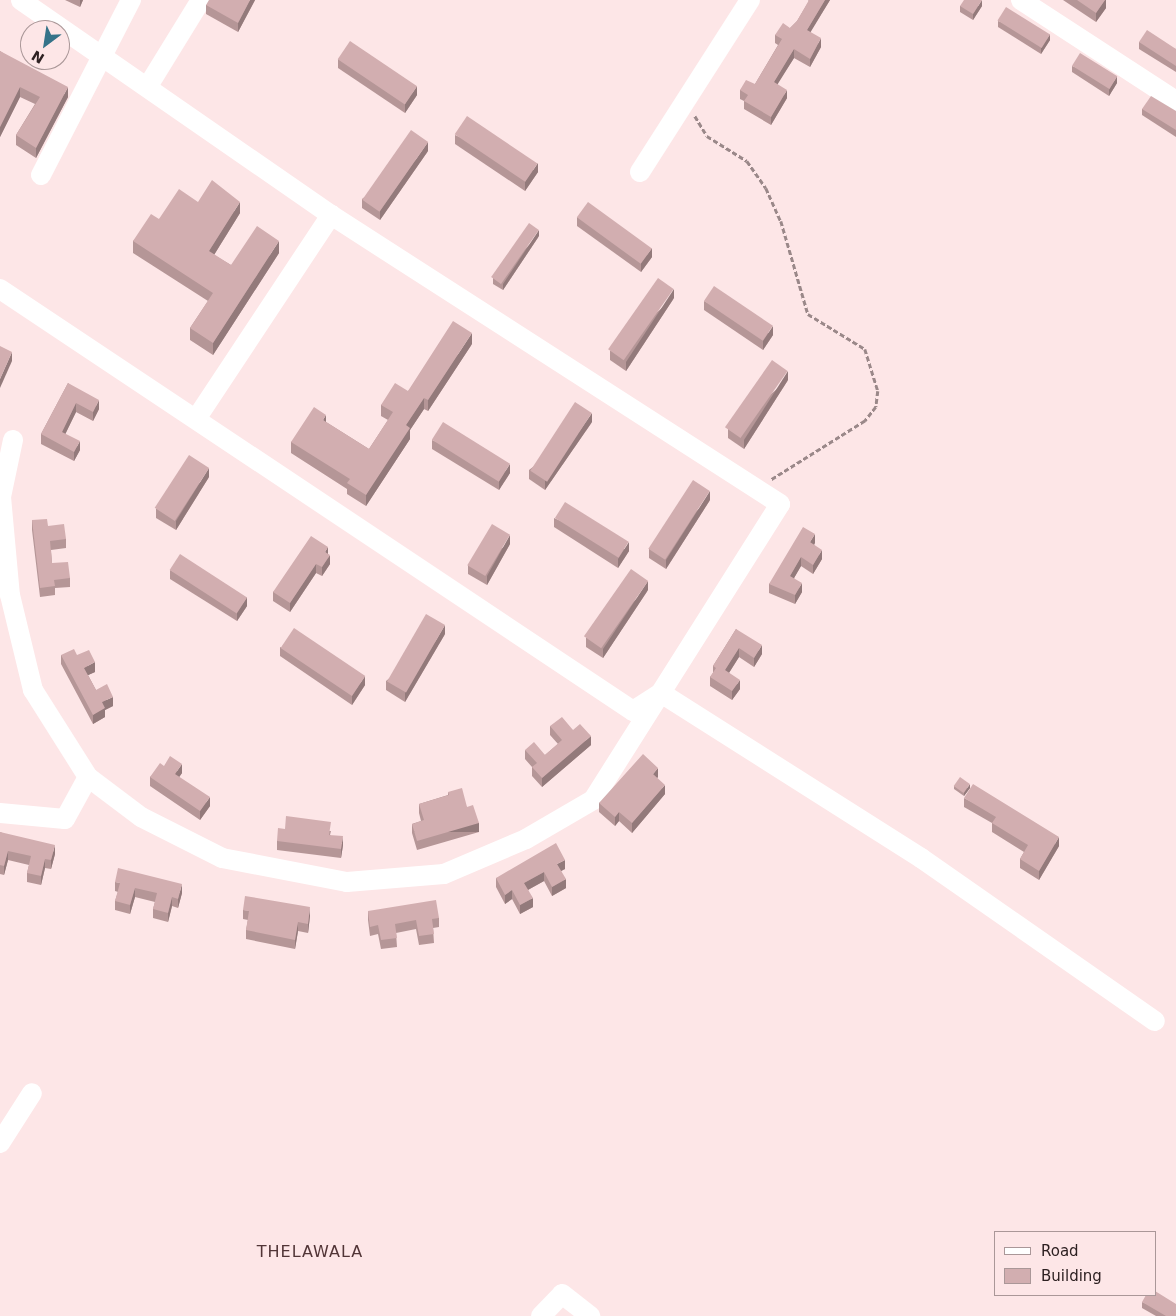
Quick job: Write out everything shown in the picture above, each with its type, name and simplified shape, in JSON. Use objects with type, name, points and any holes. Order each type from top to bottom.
[{"type":"street","points":[[13,440],[1,497],[10,595],[33,690],[88,777],[142,817],[222,858],[347,882],[444,874],[526,839],[593,800],[780,504],[331,215],[103,54],[21,0]]},
{"type":"street","points":[[41,175],[131,0]]},
{"type":"street","points":[[148,86],[201,0]]},
{"type":"street","points":[[640,172],[750,0]]},
{"type":"street","points":[[1021,0],[1176,101]]},
{"type":"street","points":[[196,419],[331,215]]},
{"type":"street","points":[[0,290],[633,711],[661,693]]},
{"type":"street","points":[[661,693],[921,858],[1155,1021]]},
{"type":"street","points":[[0,813],[66,819],[88,777]]},
{"type":"street","points":[[0,1143],[32,1093]]},
{"type":"street","points":[[541,1316],[562,1294],[590,1316]]},
{"type":"path","points":[[687,98],[707,136],[747,161],[766,188],[780,221],[808,314],[865,349],[878,391],[876,407],[865,422],[757,489]]},
{"type":"building","points":[[209,0],[250,0],[238,23],[206,5]]},
{"type":"building","points":[[809,0],[825,0],[807,30],[821,38],[810,59],[794,49],[774,82],[787,90],[771,117],[744,101],[748,95],[740,90],[746,80],[755,84],[782,39],[775,35],[783,23],[790,28],[797,21]]},
{"type":"building","points":[[964,0],[982,0],[973,14],[960,6]]},
{"type":"building","points":[[1077,0],[1105,0],[1096,13]]},
{"type":"building","points":[[1006,7],[1050,35],[1042,48],[998,21]]},
{"type":"building","points":[[1147,30],[1176,49],[1176,66],[1139,42]]},
{"type":"building","points":[[350,41],[417,86],[405,105],[338,59]]},
{"type":"building","points":[[0,51],[20,62],[20,70],[36,70],[68,87],[36,148],[16,135],[40,97],[20,87],[0,127]]},
{"type":"building","points":[[1080,53],[1117,76],[1109,89],[1072,66]]},
{"type":"building","points":[[1151,96],[1176,111],[1176,130],[1142,109]]},
{"type":"building","points":[[467,116],[537,164],[525,182],[455,134]]},
{"type":"building","points":[[411,130],[428,142],[379,212],[362,200]]},
{"type":"building","points":[[212,180],[240,202],[209,251],[231,265],[257,226],[279,241],[213,343],[190,328],[213,293],[133,241],[151,214],[159,219],[179,189],[198,202]]},
{"type":"building","points":[[588,202],[652,248],[641,264],[577,217]]},
{"type":"building","points":[[529,223],[539,230],[501,284],[491,277]]},
{"type":"building","points":[[658,278],[674,289],[624,360],[608,349]]},
{"type":"building","points":[[714,286],[773,326],[763,341],[704,301]]},
{"type":"building","points":[[453,321],[472,333],[428,400],[424,398],[406,425],[410,428],[366,495],[347,483],[350,479],[291,442],[314,407],[326,415],[323,420],[369,449],[393,412],[381,405],[395,383],[408,391]]},
{"type":"building","points":[[0,346],[12,352],[0,379]]},
{"type":"building","points":[[772,360],[788,371],[741,438],[725,427]]},
{"type":"building","points":[[68,383],[99,400],[93,412],[76,403],[62,432],[80,441],[74,452],[41,434]]},
{"type":"building","points":[[575,402],[592,413],[547,482],[530,471]]},
{"type":"building","points":[[443,422],[510,464],[499,482],[432,440]]},
{"type":"building","points":[[189,455],[209,468],[175,521],[155,508]]},
{"type":"building","points":[[693,480],[710,491],[665,560],[648,549]]},
{"type":"building","points":[[565,502],[629,542],[619,558],[555,518]]},
{"type":"building","points":[[47,519],[48,526],[64,524],[66,539],[50,541],[52,563],[68,562],[70,578],[54,580],[55,586],[40,588],[32,520]]},
{"type":"building","points":[[492,524],[510,535],[485,576],[467,565]]},
{"type":"building","points":[[803,527],[815,534],[810,542],[822,550],[813,565],[801,557],[790,576],[802,583],[795,595],[769,584]]},
{"type":"building","points":[[311,536],[328,547],[325,552],[330,555],[322,567],[316,564],[290,603],[273,592]]},
{"type":"building","points":[[180,554],[247,598],[237,614],[170,570]]},
{"type":"building","points":[[631,569],[648,581],[601,648],[584,636]]},
{"type":"building","points":[[426,614],[445,625],[406,693],[387,682]]},
{"type":"building","points":[[294,628],[365,676],[352,696],[281,648]]},
{"type":"building","points":[[736,629],[762,645],[754,658],[739,648],[725,670],[740,680],[732,691],[710,677],[716,668],[713,666]]},
{"type":"building","points":[[74,649],[77,655],[89,650],[95,662],[84,668],[96,690],[107,684],[113,697],[102,702],[105,708],[93,715],[61,655]]},
{"type":"building","points":[[562,717],[573,730],[580,724],[591,736],[542,778],[532,767],[537,763],[525,750],[534,742],[545,755],[562,740],[550,726]]},
{"type":"building","points":[[643,754],[658,768],[653,774],[665,785],[632,823],[619,812],[615,817],[599,803]]},
{"type":"building","points":[[170,756],[182,764],[175,774],[210,797],[200,811],[150,777],[160,763],[164,766]]},
{"type":"building","points":[[960,777],[970,784],[964,793],[954,786]]},
{"type":"building","points":[[973,784],[1059,837],[1039,871],[1020,859],[1028,845],[992,823],[996,817],[964,798]]},
{"type":"building","points":[[462,788],[467,807],[473,805],[479,823],[417,841],[412,824],[424,820],[419,804],[449,795],[448,792]]},
{"type":"building","points":[[286,816],[331,822],[329,835],[343,836],[341,849],[277,841],[278,828],[285,829]]},
{"type":"building","points":[[0,832],[55,845],[51,860],[45,859],[41,876],[27,873],[31,856],[8,851],[4,866],[0,865]]},
{"type":"building","points":[[556,843],[565,860],[557,864],[566,879],[552,887],[544,872],[524,883],[533,898],[520,905],[512,890],[505,895],[496,878]]},
{"type":"building","points":[[118,868],[182,884],[178,899],[172,897],[168,913],[153,909],[157,893],[135,888],[130,905],[115,901],[120,883],[115,882]]},
{"type":"building","points":[[245,896],[310,907],[308,924],[298,922],[295,940],[246,930],[249,911],[243,910]]},
{"type":"building","points":[[436,900],[439,918],[432,919],[434,934],[419,936],[416,920],[395,924],[397,938],[381,940],[378,925],[370,927],[368,911]]},
{"type":"building","points":[[1156,1292],[1176,1304],[1176,1316],[1166,1316],[1142,1302],[1145,1296],[1156,1296]]},
{"type":"district","name":"THELAWALA","points":[[310,1252]]}]
